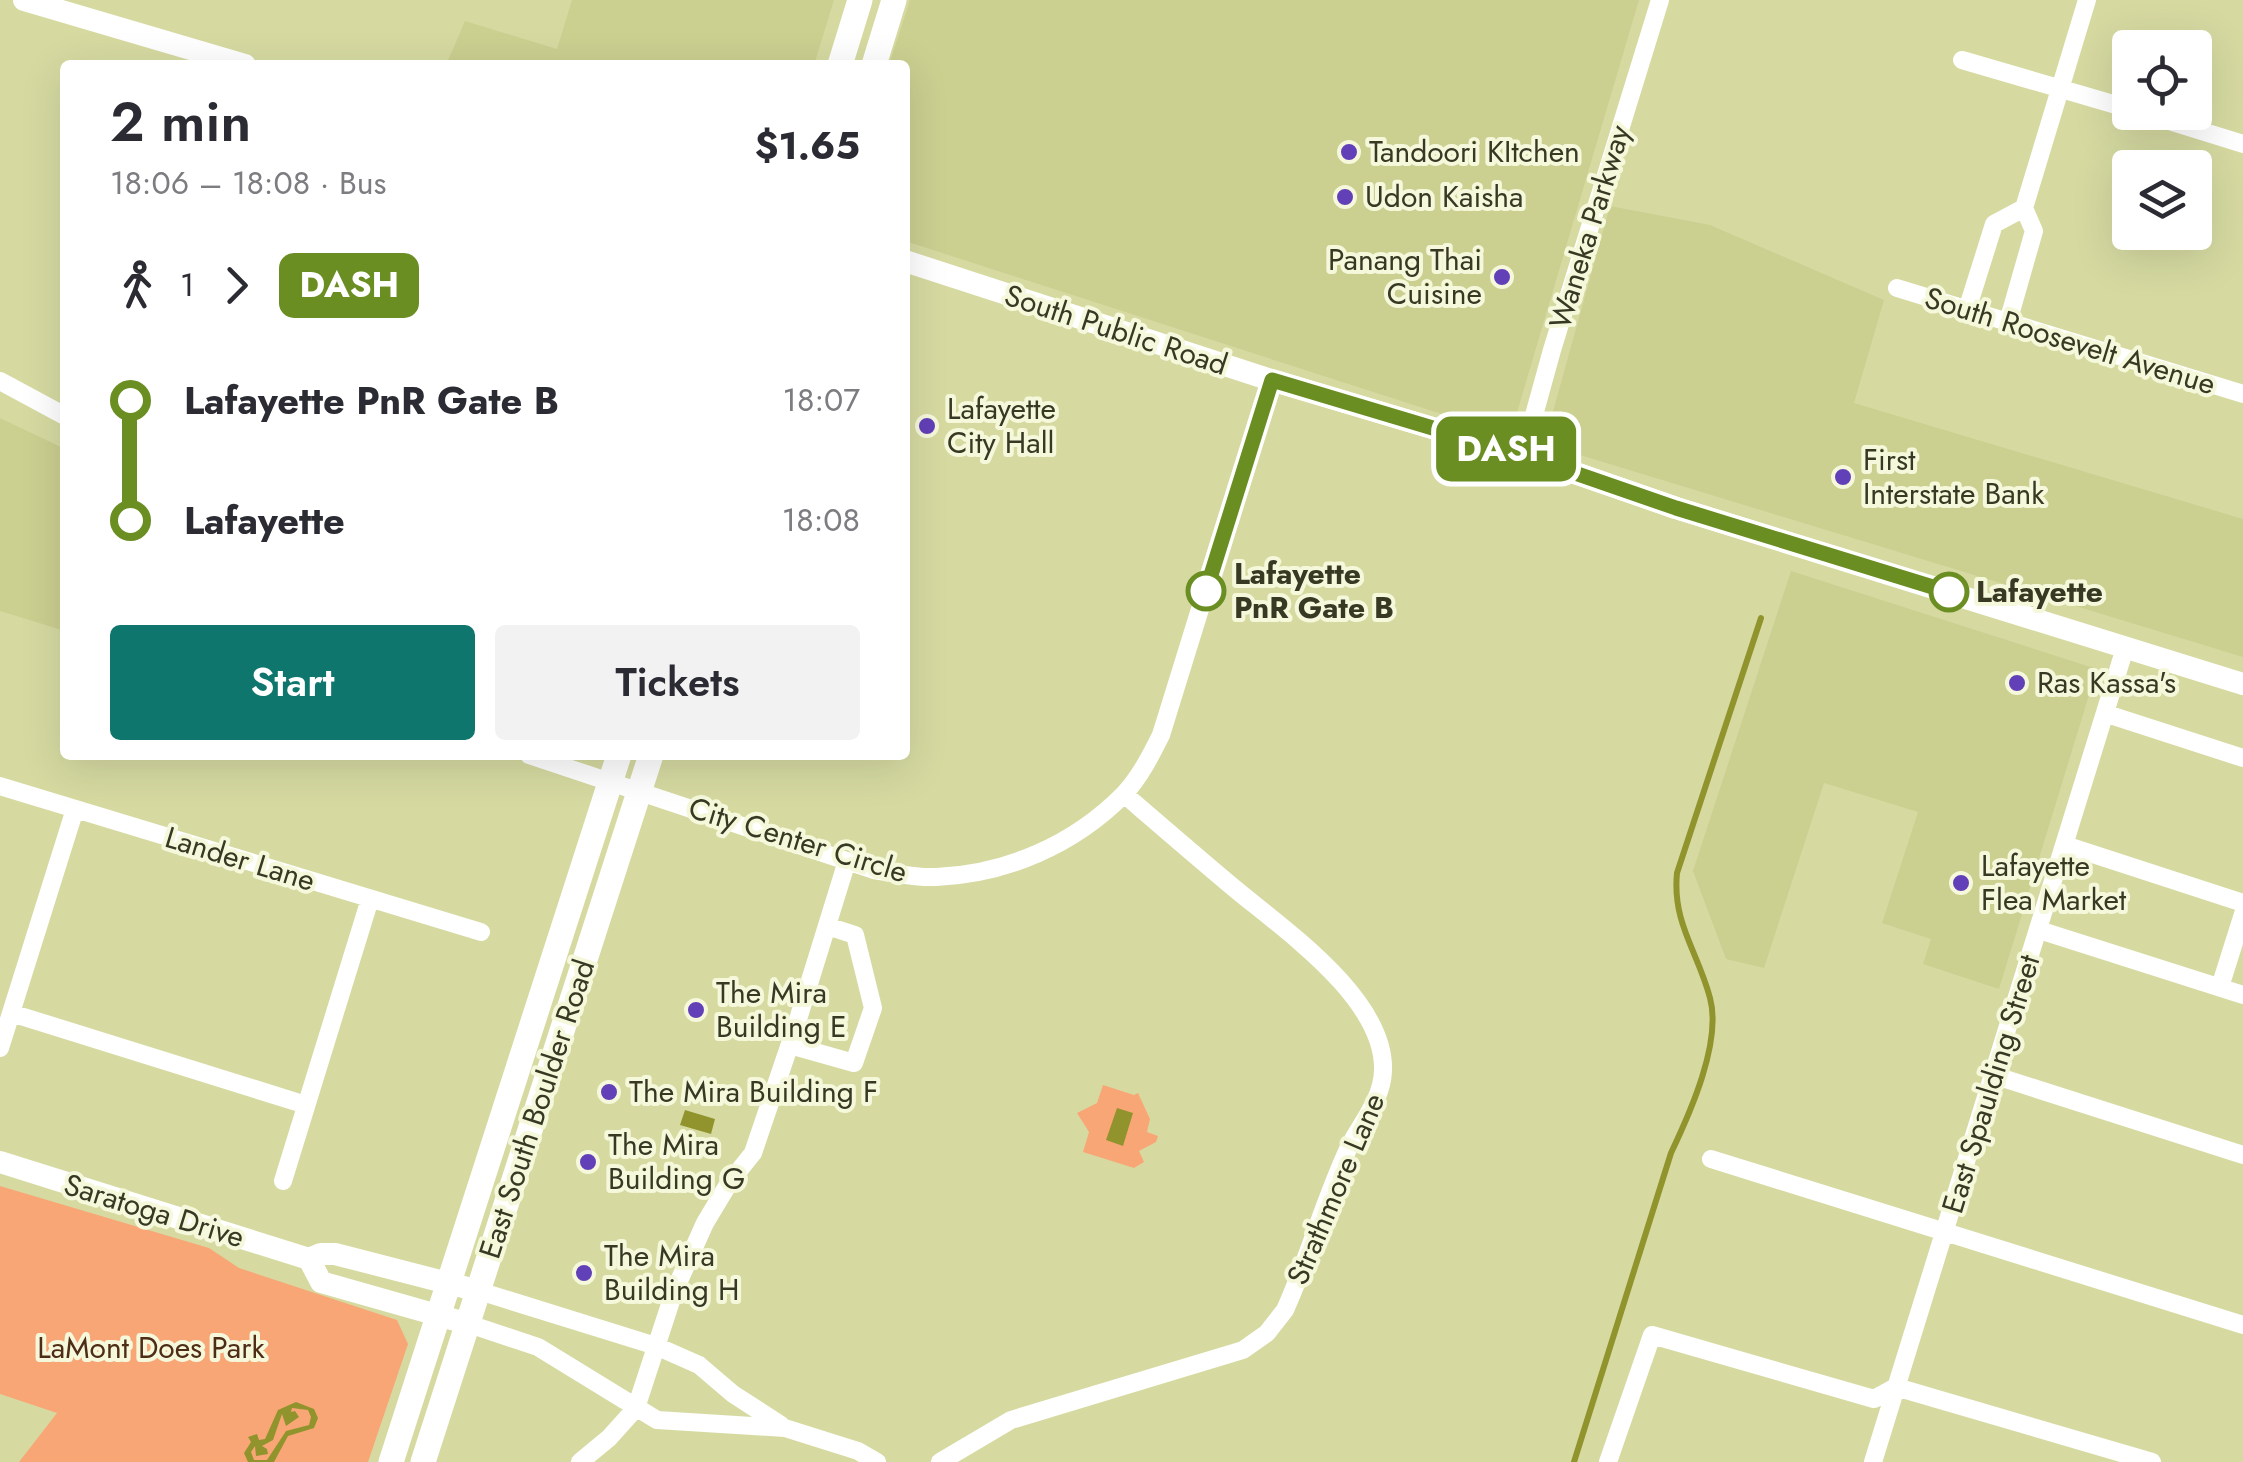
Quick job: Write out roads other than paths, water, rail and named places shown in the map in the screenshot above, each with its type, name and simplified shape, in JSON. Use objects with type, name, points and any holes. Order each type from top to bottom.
[{"type":"main road","points":[[842,60],[860,0]]},
{"type":"main road","points":[[876,60],[894,0]]},
{"type":"main road","name":"East South Boulder Road","points":[[391,1462],[617,760]]},
{"type":"main road","name":"East South Boulder Road","points":[[423,1462],[650,760]]},
{"type":"street","points":[[24,0],[228,60]]},
{"type":"street","name":"Waneka Parkway","points":[[1523,455],[1660,0]]},
{"type":"street","points":[[2008,322],[2034,231],[2024,208],[2087,0]]},
{"type":"street","points":[[1962,60],[2112,104]]},
{"type":"street","points":[[2198,130],[2243,144]]},
{"type":"street","points":[[1967,310],[1994,224],[2024,208]]},
{"type":"street","name":"South Public Road","points":[[910,263],[1272,380],[1523,455],[1676,508],[2243,684]]},
{"type":"street","name":"South Roosevelt Avenue","points":[[1898,288],[2243,394]]},
{"type":"street","name":"City Center Circle","points":[[544,760],[874,870],[922,877],[983,872],[1052,847],[1124,794],[1161,735],[1272,380]]},
{"type":"street","points":[[0,381],[60,413]]},
{"type":"street","name":"East Spaulding Street","points":[[1873,1462],[2125,648]]},
{"type":"street","points":[[2107,714],[2243,758]]},
{"type":"street","name":"Lander Lane","points":[[0,786],[481,932]]},
{"type":"street","name":"Strathmore Lane","points":[[940,1462],[1011,1420],[1243,1350],[1267,1333],[1285,1310],[1349,1147],[1378,1096],[1383,1072],[1381,1048],[1370,1022],[1346,990],[1315,954],[1124,794]]},
{"type":"street","points":[[0,1048],[76,810]]},
{"type":"street","points":[[2065,845],[2243,903]]},
{"type":"street","points":[[580,1462],[636,1408],[674,1292],[705,1223],[752,1153],[790,1045],[846,861]]},
{"type":"street","points":[[283,1181],[370,899]]},
{"type":"street","points":[[2220,987],[2243,914]]},
{"type":"street","points":[[790,1045],[854,1063],[873,1008],[856,935],[827,926]]},
{"type":"street","points":[[2039,930],[2243,994]]},
{"type":"street","points":[[11,1013],[306,1105]]},
{"type":"street","points":[[1993,1075],[2243,1155]]},
{"type":"street","points":[[1711,1159],[2243,1324]]},
{"type":"street","name":"Saratoga Drive","points":[[0,1162],[309,1259],[335,1254],[479,1292]]},
{"type":"street","name":"Saratoga Drive","points":[[309,1259],[321,1282],[469,1324]]},
{"type":"street","points":[[479,1292],[656,1346],[700,1365],[732,1394],[785,1428]]},
{"type":"street","points":[[469,1324],[538,1346],[657,1420],[785,1428],[858,1451],[877,1462]]},
{"type":"street","points":[[1608,1462],[1652,1335],[1874,1400],[1896,1387],[2152,1462]]},
{"type":"waterway","points":[[1574,1462],[1671,1153],[1708,1056],[1713,1016],[1710,998],[1678,907],[1677,873],[1761,618]]},
{"type":"place","name":"Tandoori KItchen","points":[[1349,152]]},
{"type":"place","name":"Udon Kaisha","points":[[1345,197]]},
{"type":"place","name":"Panang Thai Cuisine","points":[[1502,277]]},
{"type":"place","name":"Lafayette City Hall","points":[[927,426]]},
{"type":"place","name":"First Interstate Bank","points":[[1843,477]]},
{"type":"place","name":"Lafayette PnR Gate B","points":[[1206,591]]},
{"type":"place","name":"Lafayette","points":[[1949,592]]},
{"type":"place","name":"Ras Kassa's","points":[[2017,683]]},
{"type":"place","name":"Lafayette Flea Market","points":[[1961,883]]},
{"type":"place","name":"The Mira Building E","points":[[696,1010]]},
{"type":"place","name":"The Mira Building F","points":[[609,1092]]},
{"type":"place","name":"The Mira Building G","points":[[588,1162]]},
{"type":"place","name":"The Mira Building H","points":[[584,1273]]},
{"type":"park label","name":"LaMont Does Park","points":[[151,1348]]}]
